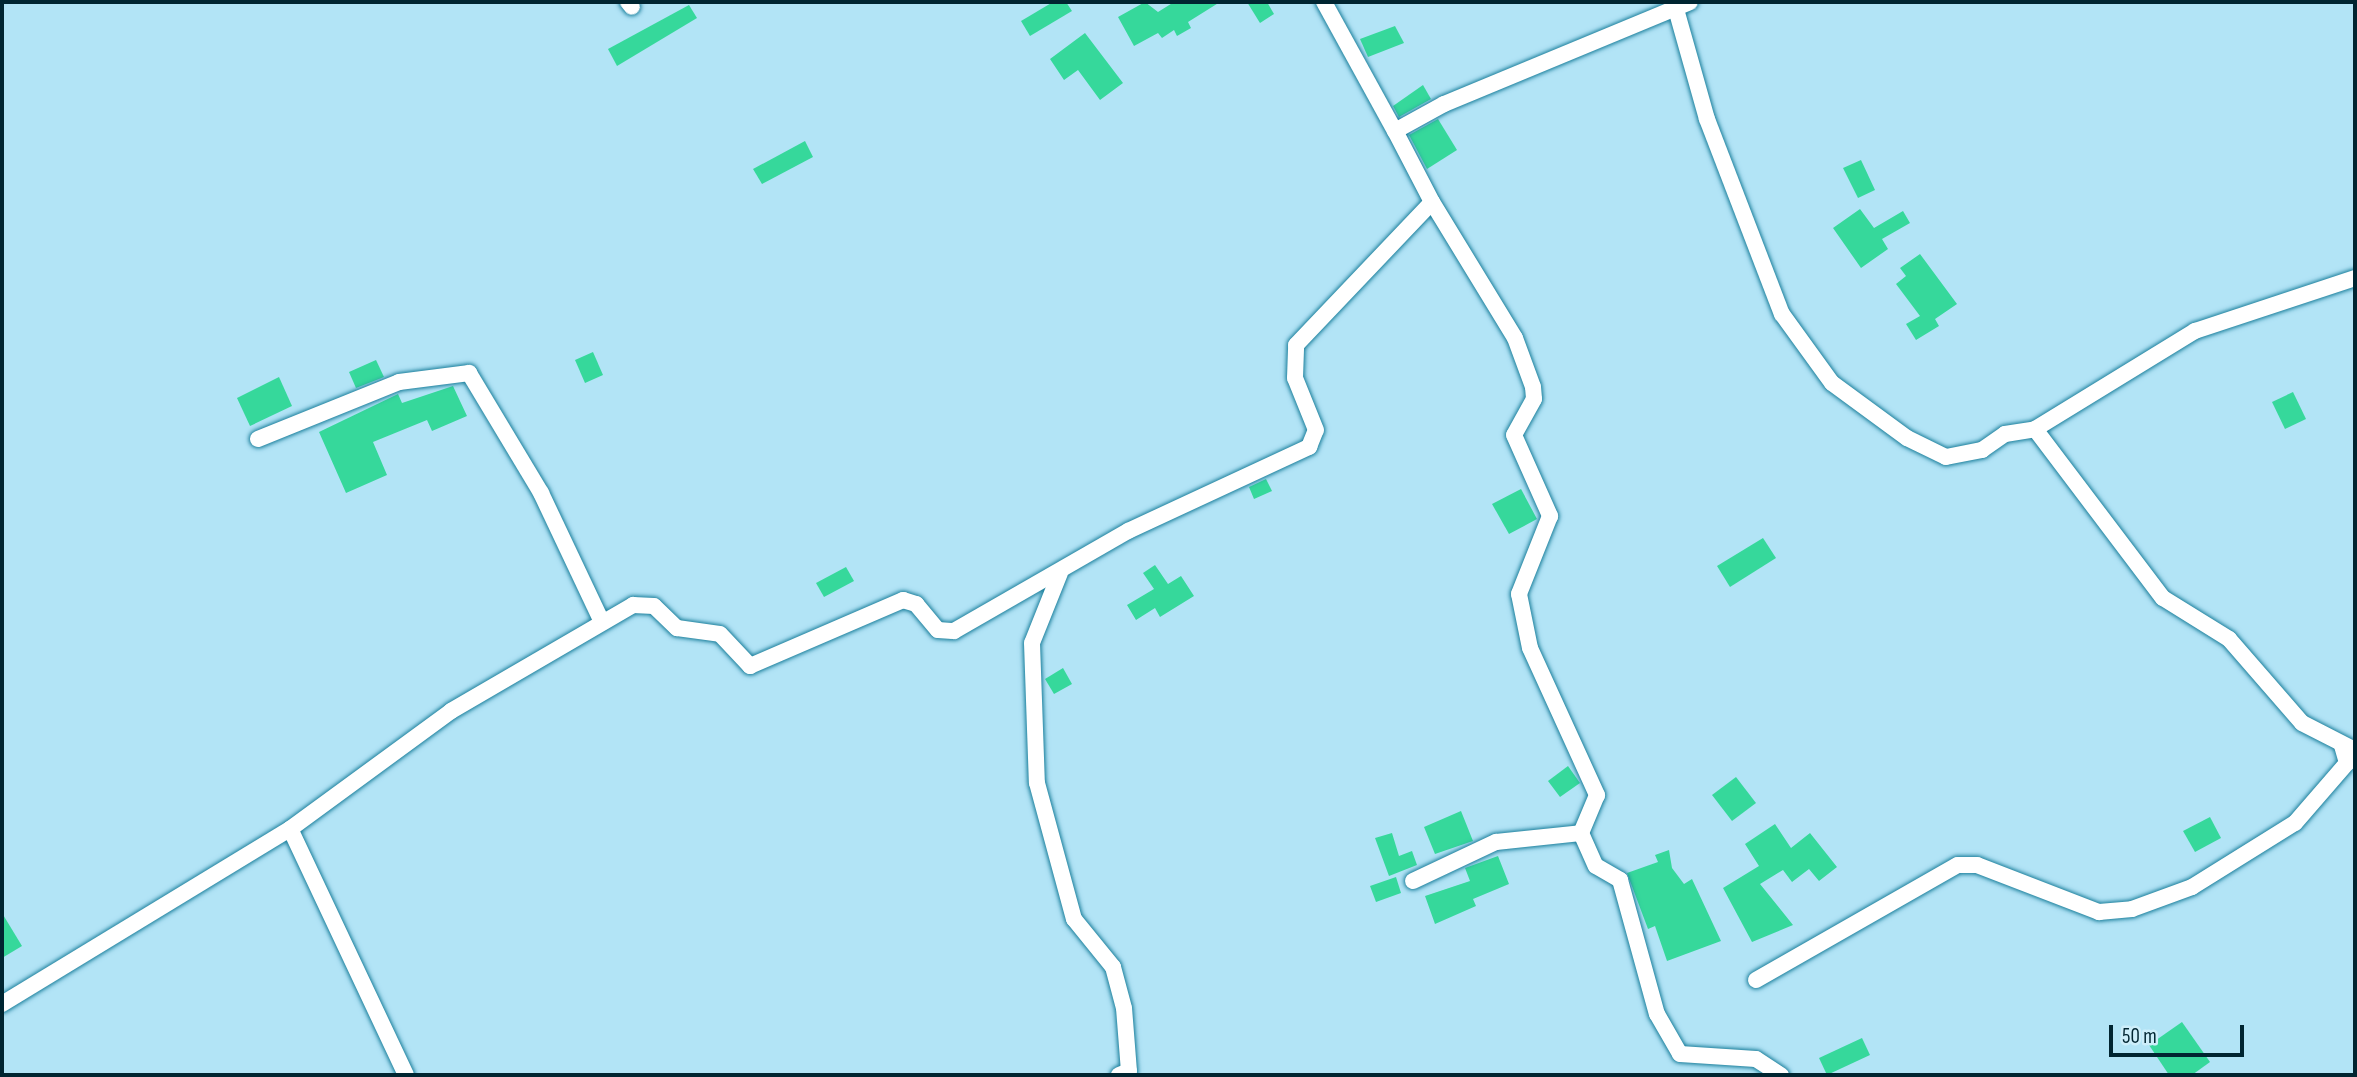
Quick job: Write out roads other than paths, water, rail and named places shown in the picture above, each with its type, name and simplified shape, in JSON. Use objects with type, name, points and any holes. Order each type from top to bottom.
[{"type":"street","points":[[1324,2],[1432,202],[1486,285],[1533,387],[1534,399],[1514,435],[1550,516],[1519,594],[1530,648],[1597,795],[1581,833],[1596,866],[1620,880],[1657,1014],[1679,1054],[1756,1059],[1781,1075]]},
{"type":"street","points":[[1395,131],[1444,104],[1683,6],[1707,119],[1782,314],[1806,352],[1832,383],[1908,438],[1946,457],[1982,450],[2005,435],[2035,429],[2195,331],[2355,278]]},
{"type":"street","points":[[2,1004],[290,829],[452,711],[602,622],[648,603],[677,628],[720,634],[750,666],[903,600],[916,604],[939,630],[954,631],[1060,573],[1128,531],[1308,447],[1317,430],[1295,378],[1296,345],[1432,202]]},
{"type":"street","points":[[258,439],[399,382],[469,373],[546,503],[602,622]]},
{"type":"street","points":[[1756,980],[1958,865],[1978,865],[2099,912],[2132,909],[2192,887],[2295,823],[2347,763],[2349,748],[2297,717],[2207,621],[2163,598],[2035,429]]},
{"type":"street","points":[[1060,573],[1032,643],[1037,783],[1074,919],[1113,967],[1124,1008],[1129,1071],[1119,1075]]},
{"type":"street","points":[[290,829],[406,1075]]},
{"type":"street","points":[[1413,881],[1496,842],[1581,833]]}]
